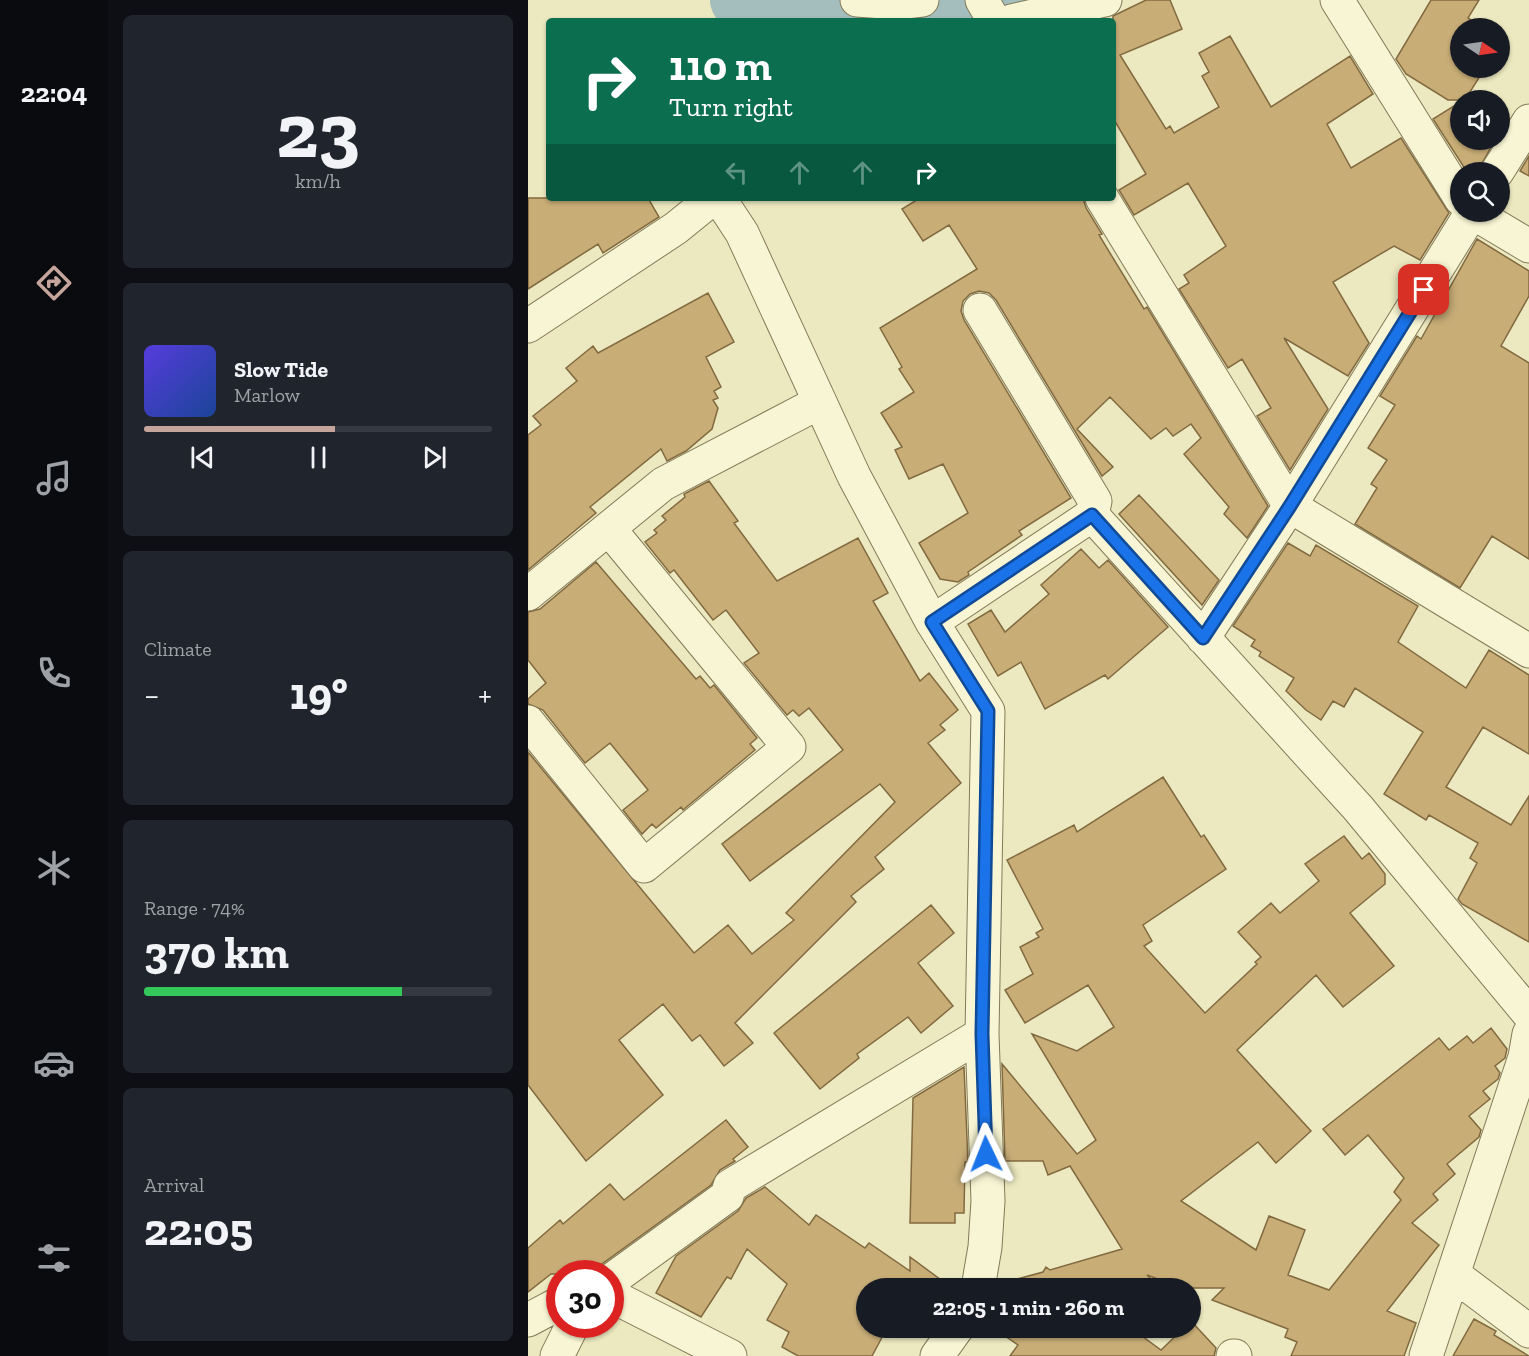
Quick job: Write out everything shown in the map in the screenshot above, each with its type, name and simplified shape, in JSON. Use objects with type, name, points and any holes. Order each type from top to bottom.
[{"type":"street","points":[[857,0],[899,6]]},
{"type":"street","points":[[995,16],[1106,0]]},
{"type":"street","points":[[1337,0],[1450,181]]},
{"type":"street","points":[[1503,162],[1529,121]]},
{"type":"street","points":[[528,326],[676,228],[709,201]]},
{"type":"street","points":[[721,201],[742,233],[854,476],[932,622],[988,711],[982,1034],[988,1201],[985,1247],[980,1278]]},
{"type":"street","points":[[1104,201],[1290,506],[1529,651]]},
{"type":"street","points":[[1203,638],[1290,506],[1472,212],[1529,246]]},
{"type":"street","points":[[932,622],[1092,515],[1095,501],[980,310]]},
{"type":"street","points":[[528,594],[610,530],[663,484],[820,402]]},
{"type":"street","points":[[1092,515],[1358,808],[1529,1014]]},
{"type":"street","points":[[528,722],[644,866],[789,747],[610,530]]},
{"type":"street","points":[[624,1271],[727,1196],[730,1186],[982,1034]]},
{"type":"street","points":[[1426,1356],[1525,1057],[1529,1034]]},
{"type":"street","points":[[1453,1274],[1529,1331]]},
{"type":"street","points":[[624,1302],[730,1356]]},
{"type":"street","points":[[528,1320],[546,1310]]},
{"type":"street","points":[[557,1356],[566,1338]]},
{"type":"street","points":[[937,1356],[950,1338]]},
{"type":"building","points":[[1146,0],[1170,0],[1182,29],[1120,55],[1166,129],[1170,126],[1174,133],[1219,107],[1202,76],[1209,72],[1199,53],[1230,36],[1271,107],[1350,56],[1373,94],[1327,124],[1351,168],[1401,138],[1449,213],[1420,260],[1394,246],[1333,282],[1369,343],[1348,376],[1284,338],[1328,409],[1290,470],[1257,416],[1271,408],[1242,359],[1228,368],[1179,289],[1189,283],[1184,275],[1226,246],[1188,183],[1134,215],[1119,190],[1146,174],[1116,123],[1116,18],[1113,16]]},
{"type":"building","points":[[1431,0],[1479,0],[1468,18],[1450,18],[1450,78],[1479,78],[1471,90],[1450,90],[1450,100],[1448,100],[1406,74],[1396,59]]},
{"type":"building","points":[[1450,108],[1450,146],[1433,119]]},
{"type":"building","points":[[1453,150],[1489,150],[1483,162],[1461,162]]},
{"type":"building","points":[[1529,156],[1529,176],[1520,171]]},
{"type":"building","points":[[528,198],[546,198],[546,201],[650,201],[659,217],[603,253],[598,244],[528,289]]},
{"type":"building","points":[[915,201],[1084,201],[1102,234],[1099,235],[1144,309],[1147,307],[1268,506],[1247,538],[1224,514],[1229,507],[1184,454],[1201,438],[1191,424],[1173,436],[1166,428],[1151,439],[1110,397],[1077,429],[1113,467],[1102,476],[996,300],[989,293],[979,291],[970,294],[963,301],[961,311],[964,320],[1071,498],[1019,531],[1022,535],[968,572],[969,575],[958,582],[940,579],[919,543],[968,513],[943,464],[909,479],[895,450],[902,447],[881,413],[914,392],[899,369],[902,367],[880,328],[977,269],[949,225],[923,241],[902,209]]},
{"type":"building","points":[[1477,239],[1529,271],[1529,296],[1501,346],[1529,363],[1529,559],[1492,536],[1460,588],[1355,524],[1377,488],[1371,484],[1387,460],[1368,448],[1395,405],[1380,396],[1417,336],[1421,339]]},
{"type":"building","points":[[708,293],[734,342],[706,357],[721,387],[714,391],[718,398],[713,400],[718,408],[712,429],[686,451],[667,461],[661,449],[590,507],[596,513],[528,570],[528,435],[541,425],[533,416],[577,381],[566,368],[593,346],[598,353]]},
{"type":"building","points":[[709,481],[738,521],[734,523],[777,581],[858,538],[888,593],[873,601],[920,681],[929,673],[958,710],[940,725],[945,730],[928,743],[961,783],[875,857],[884,869],[851,896],[856,902],[735,1023],[753,1043],[724,1066],[700,1035],[692,1041],[663,1004],[619,1040],[663,1095],[586,1161],[528,1085],[528,752],[694,953],[728,925],[752,954],[794,920],[786,913],[895,802],[880,784],[750,881],[722,844],[843,750],[809,708],[799,716],[793,710],[787,715],[744,663],[759,653],[726,610],[713,620],[674,570],[670,573],[645,542],[657,533],[654,530],[666,520],[662,516],[685,497],[684,494]]},
{"type":"building","points":[[1139,495],[1219,580],[1202,605],[1119,514]]},
{"type":"building","points":[[1288,543],[1310,556],[1316,545],[1418,606],[1398,642],[1466,688],[1489,650],[1529,675],[1529,754],[1483,727],[1446,787],[1511,825],[1529,796],[1529,942],[1462,904],[1458,899],[1477,863],[1470,858],[1478,843],[1429,815],[1426,820],[1384,794],[1423,732],[1355,688],[1344,707],[1333,701],[1321,720],[1306,710],[1286,691],[1294,678],[1259,656],[1261,652],[1251,646],[1255,640],[1233,626]]},
{"type":"building","points":[[1081,549],[1099,568],[1108,560],[1168,627],[1108,679],[1105,675],[1045,709],[1021,662],[998,676],[968,624],[991,610],[1005,632],[1049,594],[1041,585]]},
{"type":"building","points":[[596,562],[696,679],[700,676],[710,688],[714,685],[757,738],[750,744],[755,750],[683,810],[681,807],[656,828],[652,824],[642,834],[623,810],[648,790],[610,743],[585,763],[543,710],[528,704],[528,699],[546,683],[528,660],[528,612],[540,609]]},
{"type":"building","points":[[1163,777],[1201,837],[1204,835],[1226,869],[1143,925],[1152,941],[1144,946],[1205,1013],[1257,964],[1255,962],[1261,957],[1238,932],[1271,903],[1280,913],[1319,881],[1305,864],[1344,836],[1362,859],[1369,853],[1385,874],[1385,884],[1350,913],[1394,966],[1343,1007],[1316,975],[1237,1050],[1311,1131],[1276,1163],[1258,1142],[1181,1201],[1256,1250],[1269,1216],[1305,1230],[1288,1275],[1329,1290],[1401,1200],[1394,1192],[1404,1178],[1368,1135],[1345,1155],[1323,1129],[1439,1038],[1449,1050],[1467,1036],[1473,1043],[1491,1028],[1507,1049],[1505,1058],[1495,1066],[1500,1073],[1498,1079],[1483,1091],[1490,1099],[1469,1116],[1481,1130],[1479,1137],[1447,1164],[1455,1174],[1433,1194],[1438,1200],[1412,1223],[1439,1245],[1387,1311],[1416,1323],[1404,1356],[1291,1356],[1297,1342],[1285,1337],[1288,1329],[1212,1300],[1224,1288],[1201,1288],[1201,1278],[1155,1278],[1147,1275],[1150,1278],[1021,1278],[1043,1272],[1046,1267],[1050,1270],[1122,1249],[1070,1166],[1048,1175],[1043,1161],[1005,1161],[1002,1064],[1077,1154],[1096,1140],[1032,1034],[1077,1051],[1114,1027],[1088,985],[1025,1023],[1005,990],[1033,974],[1020,947],[1039,937],[1036,933],[1043,929],[1007,860],[1074,825],[1077,832]]},
{"type":"building","points":[[931,905],[954,933],[918,963],[953,1006],[921,1033],[908,1017],[857,1054],[859,1058],[820,1089],[774,1033]]},
{"type":"building","points":[[964,1067],[968,1162],[965,1162],[964,1213],[955,1213],[955,1223],[910,1223],[913,1098]]},
{"type":"building","points":[[726,1120],[748,1147],[733,1159],[735,1161],[720,1170],[711,1185],[607,1260],[546,1260],[546,1278],[528,1292],[528,1248],[560,1220],[563,1224],[610,1184],[624,1200]]},
{"type":"building","points":[[765,1187],[809,1225],[816,1215],[865,1248],[869,1243],[910,1271],[910,1257],[938,1278],[856,1278],[856,1338],[882,1338],[872,1356],[798,1356],[782,1347],[789,1332],[767,1320],[787,1284],[747,1249],[731,1279],[727,1277],[701,1317],[656,1293],[676,1256],[738,1211],[746,1198]]},
{"type":"building","points":[[1474,1319],[1496,1331],[1494,1335],[1529,1356],[1453,1356]]},
{"type":"building","points":[[1201,1332],[1216,1348],[1214,1356],[1010,1356],[1018,1345],[1008,1338],[1145,1338],[1161,1350],[1174,1338],[1201,1338]]},
{"type":"waterway","points":[[739,0],[806,11],[875,18]]},
{"type":"waterway","points":[[909,18],[1033,0]]},
{"type":"route","points":[[986,1154],[982,1034],[988,711],[932,622],[1092,515],[1203,638],[1290,506],[1424,290]]}]
